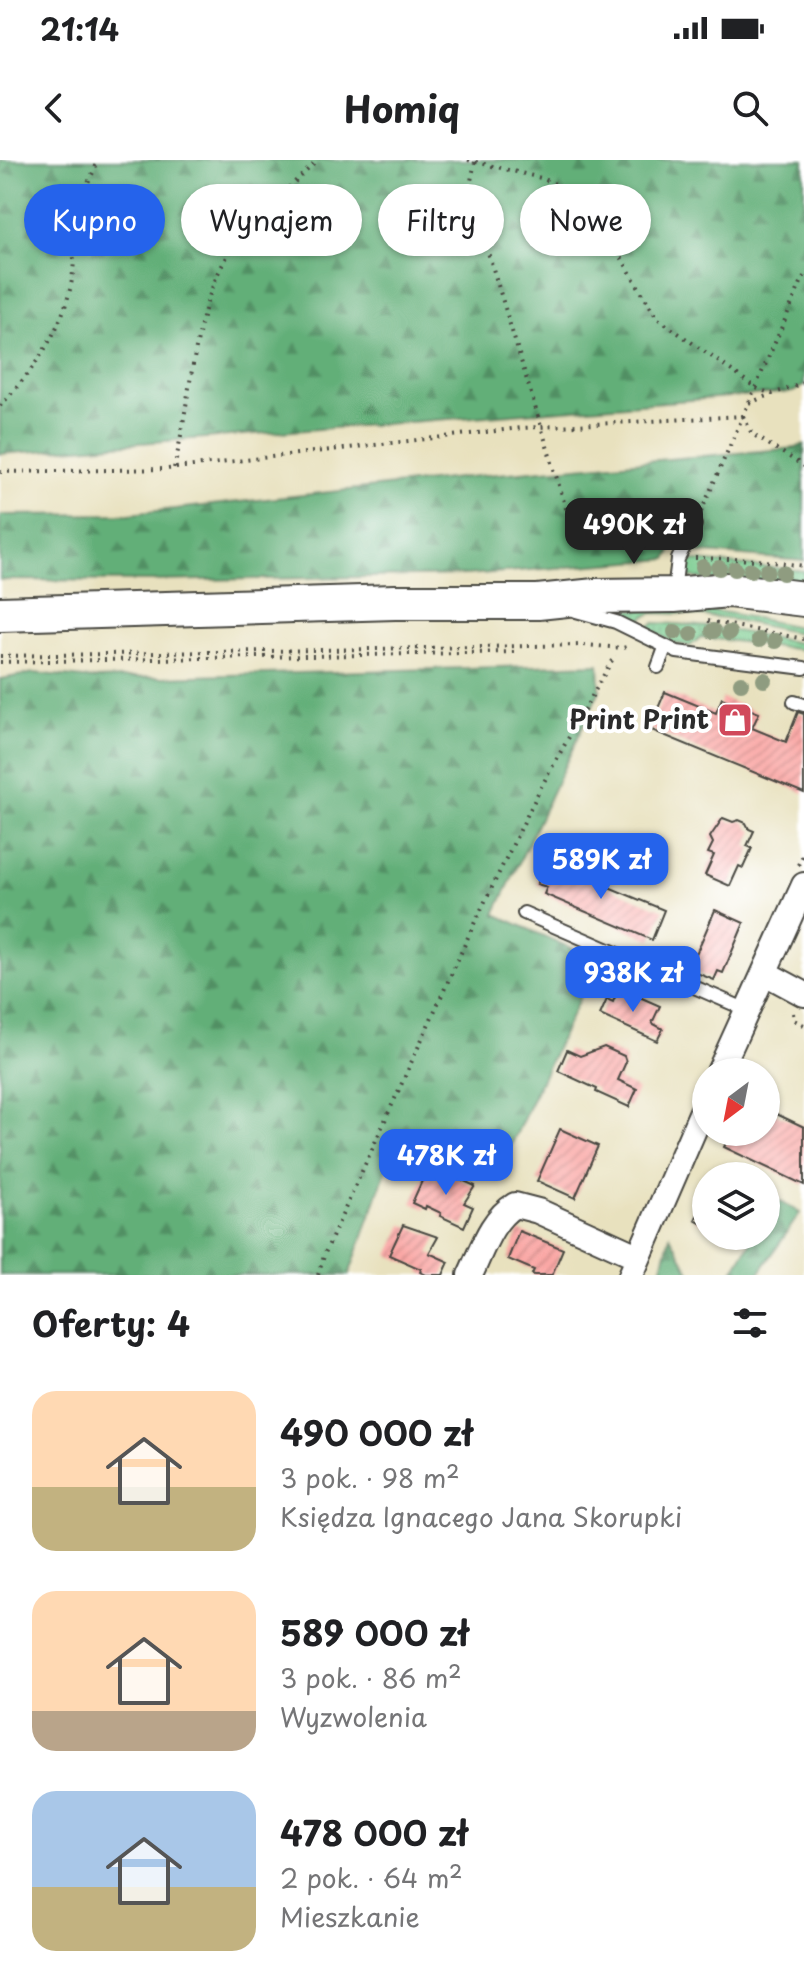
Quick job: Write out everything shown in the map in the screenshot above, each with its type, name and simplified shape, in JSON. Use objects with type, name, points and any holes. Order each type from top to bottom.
[{"type":"main road","points":[[0,614],[395,602],[538,602],[728,590],[804,599]]},
{"type":"main road","points":[[674,595],[804,621]]},
{"type":"street","points":[[725,1058],[804,885]]},
{"type":"street","points":[[765,973],[804,994]]},
{"type":"street","points":[[470,1275],[502,1213],[515,1205],[538,1211],[634,1265],[692,1134]]},
{"type":"lane","points":[[674,595],[675,567],[695,525]]},
{"type":"lane","points":[[538,602],[605,618],[665,648],[686,654],[804,668]]},
{"type":"lane","points":[[658,667],[665,648]]},
{"type":"lane","points":[[524,913],[747,1010]]},
{"type":"path","points":[[0,406],[29,375],[59,324],[71,285],[77,208],[94,176],[98,160]]},
{"type":"path","points":[[174,468],[207,303],[227,255],[266,209],[318,160]]},
{"type":"path","points":[[468,160],[541,178],[568,189],[598,218],[657,318],[756,388],[772,394]]},
{"type":"path","points":[[475,161],[469,190],[568,515]]},
{"type":"path","points":[[695,525],[804,276]]},
{"type":"path","points":[[749,403],[804,383]]},
{"type":"path","points":[[0,472],[174,468],[543,427],[743,416]]},
{"type":"path","points":[[743,416],[752,434],[804,466]]},
{"type":"path","points":[[681,552],[695,558],[748,559],[804,566]]},
{"type":"path","points":[[700,620],[804,639]]},
{"type":"path","points":[[0,659],[584,645],[623,648],[635,641]]},
{"type":"path","points":[[0,659],[515,652]]},
{"type":"path","points":[[318,1275],[325,1253],[474,924],[541,787],[615,655]]},
{"type":"green space","points":[[0,160],[804,160],[804,386],[793,392],[0,454]]},
{"type":"green space","points":[[804,444],[804,561],[694,552],[675,543],[667,559],[466,575],[153,581],[0,580],[0,515],[129,514],[486,475],[796,448]]},
{"type":"green space","points":[[685,560],[804,571],[804,591],[688,577]]},
{"type":"green space","points":[[673,607],[728,613],[804,628],[804,634],[687,614],[653,613],[638,624],[608,611]]},
{"type":"green space","points":[[654,623],[748,633],[804,644],[804,650],[701,637],[690,646],[674,643],[647,628]]},
{"type":"green space","points":[[599,664],[600,690],[495,914],[597,960],[496,1178],[399,1134],[349,1275],[0,1275],[0,679],[34,673],[94,679]]},
{"type":"green space","points":[[780,1201],[800,1213],[780,1243]]},
{"type":"green space","points":[[670,1236],[691,1274],[696,1275],[660,1275]]},
{"type":"green space","points":[[746,1250],[775,1250],[758,1275],[731,1275]]},
{"type":"building","points":[[665,692],[716,713],[722,698],[759,713],[752,728],[786,742],[798,712],[804,714],[804,793],[649,729]]},
{"type":"building","points":[[723,818],[733,822],[739,820],[754,831],[747,846],[752,848],[730,886],[705,875],[714,855],[708,853],[713,843],[710,837]]},
{"type":"building","points":[[546,864],[554,868],[556,865],[664,910],[652,940],[544,894],[547,887],[537,884]]},
{"type":"building","points":[[715,910],[744,923],[723,973],[718,971],[714,980],[689,970]]},
{"type":"building","points":[[619,988],[660,1006],[652,1023],[663,1029],[657,1041],[600,1015],[607,999],[613,1002]]},
{"type":"building","points":[[604,1047],[624,1056],[626,1062],[618,1080],[637,1089],[629,1107],[558,1071],[567,1050],[580,1056]]},
{"type":"building","points":[[780,1116],[804,1127],[804,1185],[780,1174],[780,1162],[756,1162],[724,1147],[780,1146]]},
{"type":"building","points":[[560,1129],[598,1146],[575,1198],[537,1181]]},
{"type":"building","points":[[440,1170],[475,1186],[464,1203],[473,1207],[464,1227],[426,1206],[425,1209],[412,1203],[425,1174],[436,1179]]},
{"type":"building","points":[[403,1225],[438,1237],[429,1253],[449,1262],[443,1275],[426,1275],[420,1272],[421,1269],[389,1255]]},
{"type":"building","points":[[519,1231],[563,1249],[552,1275],[534,1275],[534,1270],[508,1259]]},
{"type":"place","name":"Print Print","points":[[735,720]]}]
